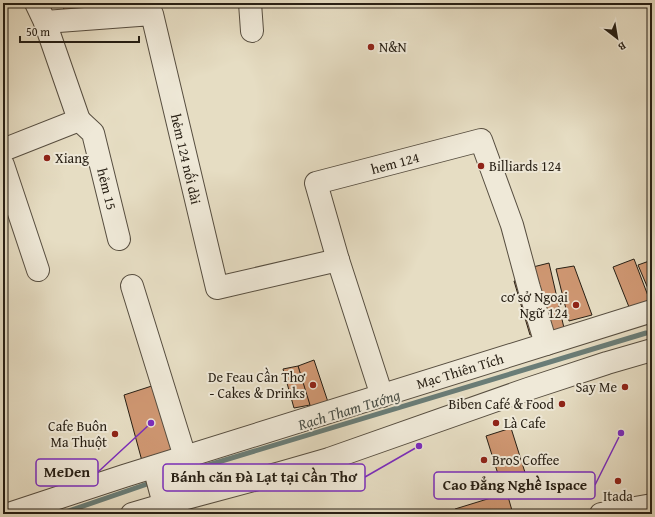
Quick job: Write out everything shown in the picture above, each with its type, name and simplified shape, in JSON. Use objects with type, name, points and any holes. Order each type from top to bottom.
[{"type":"street","points":[[3,150],[79,120],[45,22],[36,3]]},
{"type":"street","points":[[250,3],[252,31]]},
{"type":"street","name":"hẻm 124 nối dài","points":[[45,22],[152,14],[217,288],[338,260]]},
{"type":"street","name":"hẻm 15","points":[[79,120],[93,133],[119,239]]},
{"type":"street","name":"hem 124","points":[[382,396],[338,260],[316,183],[481,140],[512,225],[546,344]]},
{"type":"street","points":[[3,165],[38,270]]},
{"type":"street","points":[[132,286],[185,457]]},
{"type":"street","name":"Mạc Thiên Tích","points":[[9,514],[185,457],[652,311]]},
{"type":"street","points":[[132,514],[329,459],[607,363],[652,350]]},
{"type":"street","points":[[154,468],[164,504]]},
{"type":"street","points":[[601,514],[652,505]]},
{"type":"street","points":[[3,506],[5,514]]},
{"type":"building","points":[[62,3],[76,3],[63,6]]},
{"type":"building","points":[[76,3],[104,3],[105,6],[66,17],[63,6]]},
{"type":"building","points":[[634,259],[650,301],[629,307],[613,267]]},
{"type":"building","points":[[652,260],[652,298],[638,265]]},
{"type":"building","points":[[549,263],[564,328],[548,332],[533,267]]},
{"type":"building","points":[[574,266],[592,315],[569,321],[556,269]]},
{"type":"building","points":[[523,280],[539,333],[530,335],[514,281]]},
{"type":"building","name":"De Feau Cần Thơ - Cakes & Drinks","points":[[314,360],[329,405],[311,411],[298,366]]},
{"type":"building","points":[[298,366],[310,405],[294,408],[283,369]]},
{"type":"building","points":[[161,383],[177,450],[142,461],[124,395]]},
{"type":"building","points":[[511,428],[528,482],[503,490],[486,436]]},
{"type":"building","points":[[507,493],[513,514],[456,514],[455,509]]},
{"type":"waterway","name":"Rạch Tham Tướng","points":[[162,479],[646,333]]},
{"type":"waterway","name":"Rạch Tham Tướng","points":[[60,514],[153,482]]},
{"type":"place","name":"N&N","points":[[371,47]]},
{"type":"place","name":"Xiang","points":[[47,158]]},
{"type":"place","name":"Billiards 124","points":[[481,166]]},
{"type":"place","name":"cơ sở Ngoại Ngữ 124","points":[[576,305]]},
{"type":"place","name":"De Feau Cần Thơ - Cakes & Drinks","points":[[313,385]]},
{"type":"place","name":"Say Me","points":[[625,387]]},
{"type":"place","name":"Biben Café & Food","points":[[562,404]]},
{"type":"place","name":"MeDen","points":[[151,423]]},
{"type":"place","name":"Là Cafe","points":[[496,423]]},
{"type":"place","name":"Cao Đẳng Nghề Ispace","points":[[621,433]]},
{"type":"place","name":"Cafe Buôn Ma Thuột","points":[[115,434]]},
{"type":"place","name":"Bánh căn Đà Lạt tại Cần Thơ","points":[[419,446]]},
{"type":"place","name":"BroS Coffee","points":[[484,460]]},
{"type":"place","name":"Itada","points":[[618,481]]}]
